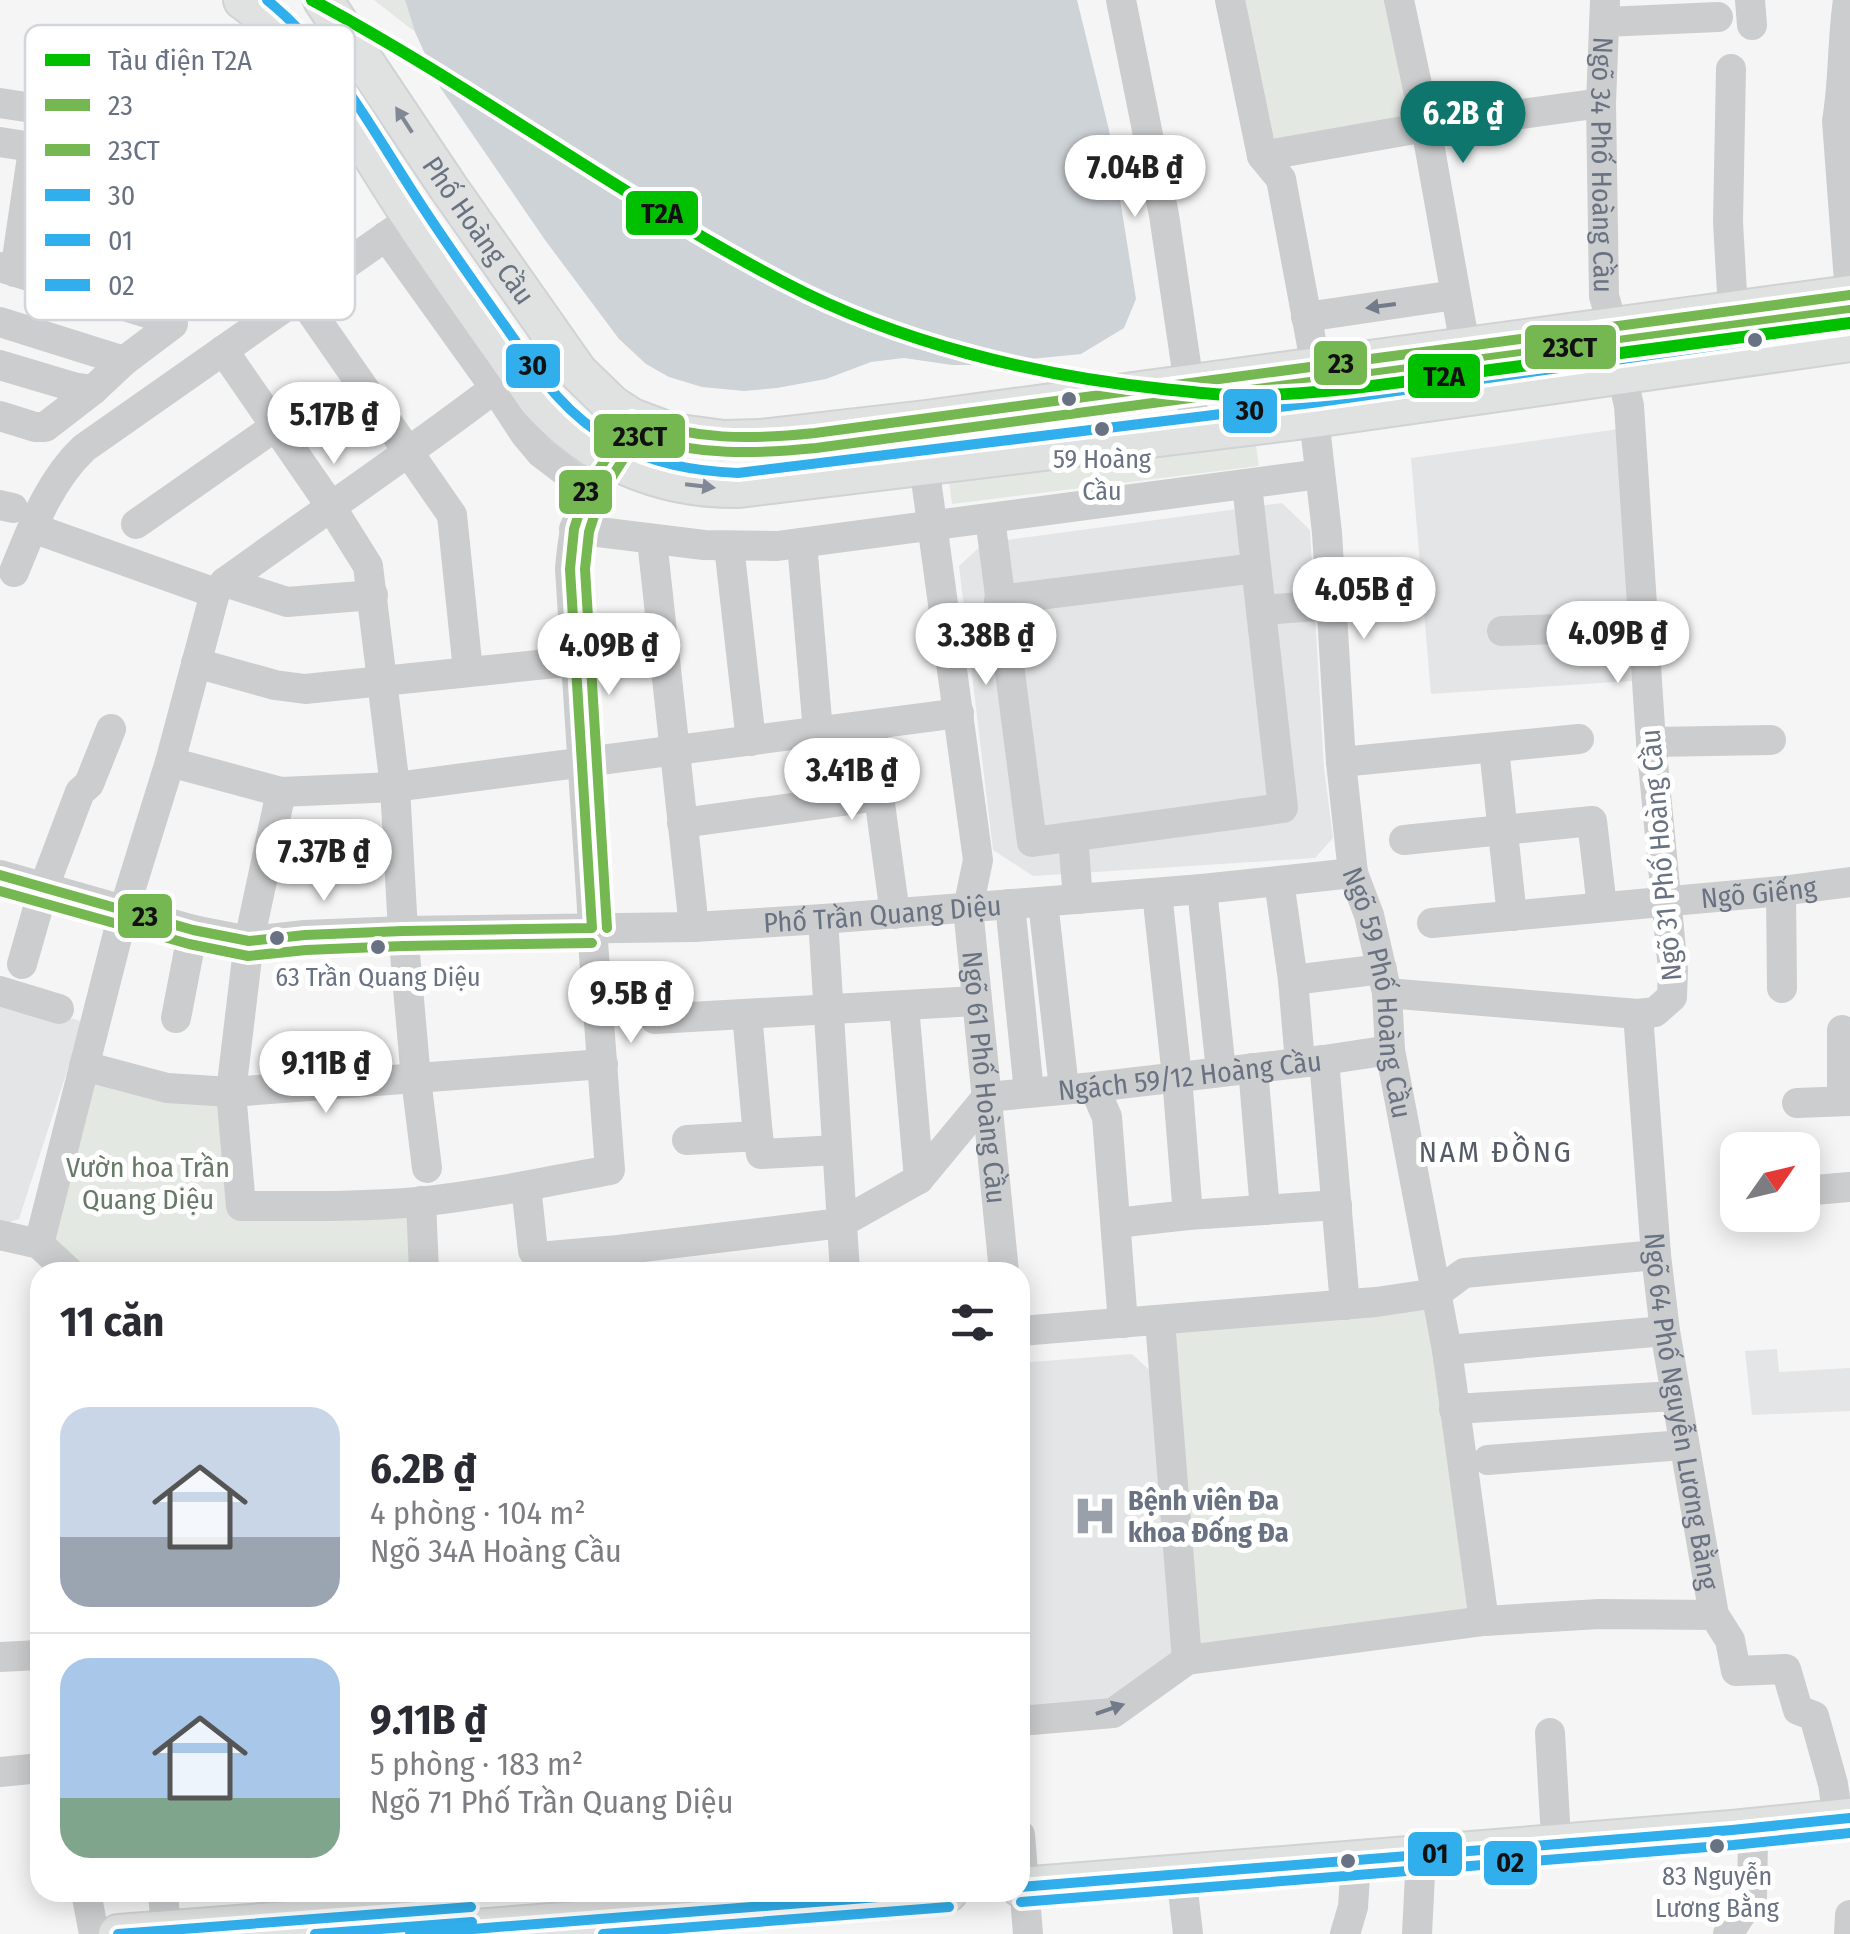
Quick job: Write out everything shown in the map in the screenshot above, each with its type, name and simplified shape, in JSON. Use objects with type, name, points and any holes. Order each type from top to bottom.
[{"type":"main road","name":"Phố Hoàng Cầu","points":[[243,0],[274,25]]},
{"type":"main road","name":"Phố Hoàng Cầu","points":[[323,0],[341,25]]},
{"type":"main road","name":"Phố Hoàng Cầu","points":[[355,46],[578,372],[612,405],[632,418],[672,433],[724,440],[760,439],[926,420],[1850,295]]},
{"type":"main road","name":"Phố Hoàng Cầu","points":[[355,131],[399,227],[539,401],[581,441],[597,472],[651,476],[678,484],[739,488],[1314,418],[1850,342]]},
{"type":"main road","points":[[1613,327],[1622,374]]},
{"type":"main road","points":[[597,472],[632,418]]},
{"type":"main road","points":[[1030,1867],[1181,1874],[1421,1855],[1845,1804]]},
{"type":"main road","points":[[1030,1866],[1555,1821],[1750,1817]]},
{"type":"main road","points":[[586,1911],[613,1902]]},
{"type":"main road","points":[[118,1934],[428,1927],[586,1911],[721,1922],[872,1902]]},
{"type":"street","points":[[1121,0],[1164,215],[1196,432]]},
{"type":"street","points":[[1230,0],[1262,156],[1281,179],[1316,366]]},
{"type":"street","points":[[1399,0],[1466,346]]},
{"type":"street","points":[[1848,0],[1837,121],[1850,295]]},
{"type":"street","points":[[1605,11],[1718,17]]},
{"type":"street","name":"Ngõ 34 Phố Hoàng Cầu","points":[[1605,11],[1601,103],[1604,296],[1613,327]]},
{"type":"street","points":[[1731,69],[1728,222],[1733,311]]},
{"type":"street","points":[[1262,156],[1426,127],[1601,103]]},
{"type":"street","points":[[0,104],[25,108]]},
{"type":"street","points":[[0,142],[25,146]]},
{"type":"street","points":[[8,270],[25,192]]},
{"type":"street","points":[[355,258],[399,227]]},
{"type":"street","name":"Phố Hoàng Cầu","points":[[399,227],[525,434],[541,453],[597,472]]},
{"type":"street","points":[[1306,317],[1455,295]]},
{"type":"street","points":[[0,416],[35,427],[45,426],[172,327],[168,320]]},
{"type":"street","points":[[14,572],[15,514],[84,448],[265,320]]},
{"type":"street","points":[[317,320],[452,515],[468,671]]},
{"type":"street","points":[[0,322],[124,361]]},
{"type":"street","points":[[222,350],[368,566],[395,787],[403,930],[427,1168]]},
{"type":"street","points":[[0,365],[93,390]]},
{"type":"street","name":"Ngõ 31 Phố Hoàng Cầu","points":[[1622,374],[1629,406],[1651,742],[1672,970],[1672,997],[1655,1012],[1638,1014]]},
{"type":"street","points":[[38,1244],[124,910],[220,587],[495,388]]},
{"type":"street","name":"Ngõ 59 Phố Hoàng Cầu","points":[[1314,418],[1328,533],[1341,762],[1353,873],[1369,915],[1384,981],[1390,1050],[1448,1350],[1484,1621]]},
{"type":"street","points":[[136,524],[276,426]]},
{"type":"street","name":"Ngõ 61 Phố Hoàng Cầu","points":[[924,465],[932,526],[978,651],[959,713],[978,860],[968,908],[1003,1262]]},
{"type":"street","points":[[280,792],[249,941],[231,1092],[241,1206],[421,1202],[610,1170],[570,569],[574,528],[597,472]]},
{"type":"street","points":[[574,528],[652,540],[778,546],[1320,474]]},
{"type":"street","points":[[990,518],[1000,600],[978,651],[1032,842],[1073,837],[1283,808],[1247,485]]},
{"type":"street","points":[[15,514],[220,587],[286,602],[373,595]]},
{"type":"street","points":[[652,540],[694,927]]},
{"type":"street","points":[[802,543],[818,732]]},
{"type":"street","points":[[729,546],[750,741]]},
{"type":"street","points":[[1000,600],[1256,568]]},
{"type":"street","points":[[1261,610],[1331,606]]},
{"type":"street","points":[[1502,631],[1644,626]]},
{"type":"street","points":[[196,663],[305,689],[576,661]]},
{"type":"street","points":[[170,762],[280,792],[395,787],[959,713]]},
{"type":"street","points":[[872,725],[895,914]]},
{"type":"street","points":[[22,964],[44,888],[80,792],[90,784],[111,729]]},
{"type":"street","points":[[1341,762],[1579,739]]},
{"type":"street","points":[[1651,742],[1771,740]]},
{"type":"street","points":[[1494,749],[1512,916]]},
{"type":"street","points":[[682,823],[878,796]]},
{"type":"street","points":[[1404,840],[1592,821],[1602,906]]},
{"type":"street","points":[[1073,837],[1078,899]]},
{"type":"street","name":"Phố Trần Quang Diệu","points":[[0,875],[192,930],[249,941],[403,930],[694,927],[1156,893],[1353,873]]},
{"type":"street","points":[[1280,881],[1293,980],[1312,1061],[1336,1205],[1345,1305]]},
{"type":"street","name":"Ngõ Giếng","points":[[1432,923],[1850,882]]},
{"type":"street","points":[[1202,889],[1221,1072]]},
{"type":"street","points":[[1780,891],[1782,988]]},
{"type":"street","points":[[1156,893],[1188,1215]]},
{"type":"street","points":[[1043,902],[1079,1088],[1106,1117],[1123,1323]]},
{"type":"street","points":[[1010,904],[1029,1092]]},
{"type":"street","points":[[823,919],[845,1262]]},
{"type":"street","points":[[176,1018],[192,930]]},
{"type":"street","points":[[1293,980],[1384,981],[1638,1014]]},
{"type":"street","points":[[0,991],[59,1009]]},
{"type":"street","points":[[655,1019],[976,1001]]},
{"type":"street","points":[[904,1006],[919,1180]]},
{"type":"street","points":[[747,1014],[762,1154],[837,1150]]},
{"type":"street","name":"Ngõ 64 Phố Nguyễn Lương Bằng","points":[[1638,1014],[1665,1331],[1714,1615],[1730,1640],[1736,1671],[1786,1669],[1798,1710],[1814,1716],[1834,1784],[1845,1804]]},
{"type":"street","points":[[1798,1103],[1846,1101],[1842,1030]]},
{"type":"street","name":"Ngách 59/12 Hoàng Cầu","points":[[987,1096],[1390,1050]]},
{"type":"street","points":[[84,1066],[167,1088],[231,1092],[603,1064]]},
{"type":"street","points":[[1253,1068],[1265,1210]]},
{"type":"street","points":[[526,1186],[533,1251],[538,1257],[841,1223],[919,1180],[987,1096]]},
{"type":"street","points":[[687,1140],[758,1136]]},
{"type":"street","points":[[1820,1190],[1850,1187]]},
{"type":"street","points":[[421,1202],[424,1262]]},
{"type":"street","points":[[1116,1223],[1336,1205]]},
{"type":"street","points":[[0,1235],[38,1244],[57,1262]]},
{"type":"street","points":[[1030,1330],[1345,1305],[1437,1293],[1464,1273],[1656,1255]]},
{"type":"street","points":[[1160,1321],[1187,1660]]},
{"type":"street","points":[[1448,1350],[1665,1331]]},
{"type":"street","points":[[1454,1410],[1675,1396]]},
{"type":"street","points":[[1488,1460],[1683,1445]]},
{"type":"street","points":[[1030,1720],[1113,1713],[1187,1660],[1484,1621],[1598,1614],[1714,1615]]},
{"type":"street","points":[[0,1657],[30,1656]]},
{"type":"street","points":[[1550,1733],[1555,1821]]},
{"type":"street","points":[[0,1772],[30,1769]]},
{"type":"street","points":[[1728,1934],[1752,1897],[1750,1817]]},
{"type":"street","points":[[1418,1934],[1421,1855]]},
{"type":"street","points":[[1346,1934],[1354,1907],[1356,1860]]},
{"type":"street","points":[[1181,1874],[1188,1934]]},
{"type":"street","points":[[88,1902],[94,1934]]},
{"type":"street","points":[[164,1902],[166,1930]]},
{"type":"street","points":[[1025,1902],[1028,1934]]},
{"type":"street","points":[[1849,1934],[1850,1915]]},
{"type":"shaded area","points":[[405,0],[1077,0],[1109,130],[1136,299],[1124,328],[1081,354],[973,365],[904,358],[871,362],[826,379],[777,388],[744,391],[702,387],[669,377],[646,364],[619,339],[545,240],[440,87]]},
{"type":"shaded area","points":[[1626,428],[1627,629],[1632,681],[1431,694],[1411,458]]},
{"type":"shaded area","points":[[1282,503],[1310,530],[1324,768],[1333,838],[1315,858],[1033,876],[993,850],[959,566],[984,543]]},
{"type":"shaded area","points":[[0,995],[83,1022],[19,1219],[0,1225]]},
{"type":"shaded area","points":[[1777,1349],[1779,1372],[1850,1368],[1850,1411],[1752,1415],[1745,1351]]},
{"type":"shaded area","name":"Bệnh viện Đa khoa Đống Đa","points":[[1132,1354],[1156,1376],[1182,1657],[1111,1708],[1030,1713],[1030,1362]]},
{"type":"green space","points":[[374,0],[405,0],[415,32]]},
{"type":"green space","points":[[1245,0],[1389,0],[1411,117],[1271,143]]},
{"type":"green space","points":[[1256,445],[1259,466],[952,504],[949,482]]},
{"type":"green space","name":"Vườn hoa Trần Quang Diệu","points":[[84,1066],[231,1092],[241,1206],[421,1201],[424,1262],[58,1262],[39,1244]]},
{"type":"green space","points":[[1435,1305],[1477,1618],[1194,1650],[1166,1332]]},
{"type":"metro line","name":"T2A","points":[[312,0],[665,215],[785,283],[874,323],[1018,366],[1196,392],[1293,394],[1850,323]]},
{"type":"transit line","name":"30","points":[[267,0],[294,25]]},
{"type":"transit line","name":"30","points":[[355,101],[442,236],[552,391],[580,419],[614,442],[643,456],[705,470],[738,473],[1312,403],[1848,327]]},
{"type":"transit line","name":"23","points":[[592,928],[570,569],[574,529],[587,488],[632,418],[678,431],[722,436],[815,433],[1850,295]]},
{"type":"transit line","name":"23CT","points":[[607,928],[585,569],[589,532],[601,494],[638,436],[682,447],[727,452],[816,448],[1850,310]]},
{"type":"transit line","name":"23","points":[[0,875],[193,930],[249,941],[403,931],[592,928]]},
{"type":"transit line","name":"23CT","points":[[0,891],[189,944],[248,956],[403,946],[592,943]]},
{"type":"transit line","name":"01","points":[[1030,1886],[1850,1818]]},
{"type":"transit line","name":"02","points":[[1030,1901],[1850,1833]]},
{"type":"transit line","name":"01","points":[[410,1934],[815,1902]]},
{"type":"transit line","name":"01","points":[[118,1934],[471,1907]]},
{"type":"transit line","name":"02","points":[[603,1934],[949,1907]]},
{"type":"transit line","name":"02","points":[[315,1934],[472,1922]]},
{"type":"place","name":"59 Hoàng Cầu","points":[[1102,429]]},
{"type":"place","name":"63 Trần Quang Diệu","points":[[378,947]]},
{"type":"place","name":"Bệnh viện Đa khoa Đống Đa","points":[[1095,1516]]},
{"type":"place","name":"83 Nguyễn Lương Bằng","points":[[1717,1846]]},
{"type":"district","name":"NAM ĐỒNG","points":[[1496,1152]]}]
